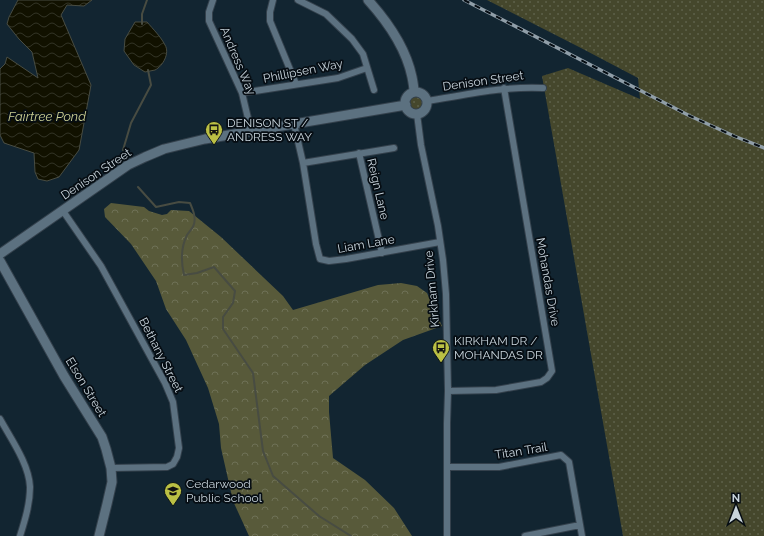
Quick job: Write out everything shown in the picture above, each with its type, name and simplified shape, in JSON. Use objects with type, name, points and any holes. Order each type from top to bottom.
[{"type":"street","name":"Andress Way","points":[[213,0],[209,12],[209,21],[242,93],[251,131]]},
{"type":"street","points":[[273,0],[270,12],[270,21],[296,84]]},
{"type":"street","points":[[298,0],[326,14],[352,39],[363,54],[374,90]]},
{"type":"street","points":[[368,0],[387,23],[402,48],[412,77],[414,92]]},
{"type":"street","name":"Phillipsen Way","points":[[242,93],[338,78],[367,68]]},
{"type":"street","name":"Denison Street","points":[[427,101],[504,88],[543,88]]},
{"type":"street","name":"Mohandas Drive","points":[[448,391],[496,390],[541,382],[547,378],[552,371],[504,88]]},
{"type":"street","points":[[414,92],[424,95],[427,101],[424,111],[417,114],[410,112],[406,105],[406,99],[414,92]]},
{"type":"street","name":"Denison Street","points":[[0,254],[128,165],[164,149],[205,139],[406,105]]},
{"type":"street","name":"Kirkham Drive","points":[[417,114],[421,145],[438,226],[446,294],[448,328],[447,536]]},
{"type":"street","points":[[294,124],[303,163],[394,148]]},
{"type":"street","name":"Reign Lane","points":[[359,153],[382,253]]},
{"type":"street","name":"Liam Lane","points":[[303,163],[316,244],[320,259],[329,261],[346,259],[440,242]]},
{"type":"street","name":"Bethany Street","points":[[63,211],[101,266],[165,383],[173,402],[179,448],[174,464],[167,467],[111,468]]},
{"type":"street","name":"Elson Street","points":[[0,261],[64,376],[102,437],[111,468],[112,482],[99,536]]},
{"type":"street","points":[[0,419],[26,468],[30,486],[28,512],[20,536]]},
{"type":"street","name":"Titan Trail","points":[[447,467],[499,466],[561,455],[569,462],[582,536]]},
{"type":"street","points":[[525,536],[580,525]]},
{"type":"green space","points":[[487,0],[764,0],[764,536],[623,536],[542,76],[568,68],[640,99],[638,78]]},
{"type":"green space","points":[[416,96],[421,98],[423,103],[421,108],[416,110],[411,108],[409,103],[411,98]]},
{"type":"green space","points":[[111,203],[144,207],[149,211],[162,215],[167,214],[171,210],[189,211],[221,237],[283,296],[293,310],[378,285],[401,283],[417,286],[427,293],[442,326],[403,340],[365,365],[329,396],[333,458],[365,480],[394,508],[412,536],[249,536],[233,501],[221,448],[219,424],[208,388],[186,340],[166,309],[156,281],[131,244],[105,217],[104,209]]},
{"type":"water","name":"Fairtree Pond","points":[[18,0],[92,0],[84,6],[67,5],[61,15],[91,85],[79,150],[59,177],[47,181],[38,179],[35,172],[34,153],[4,143],[0,135],[0,69],[5,64],[7,57],[38,78],[32,52],[7,24]]},
{"type":"water","points":[[135,22],[147,22],[165,45],[167,52],[165,59],[161,66],[155,70],[145,72],[134,65],[124,51],[125,39]]},
{"type":"waterway","points":[[142,24],[142,14],[147,0]]},
{"type":"waterway","points":[[123,150],[131,123],[151,85],[148,70]]},
{"type":"waterway","points":[[138,187],[156,207],[179,202],[190,203],[195,221],[184,244],[182,260],[184,275],[197,273],[214,267],[235,291],[233,303],[223,317],[223,329],[253,373],[263,451],[273,476],[319,516],[351,536]]},
{"type":"railway","points":[[464,0],[690,116],[764,148]]},
{"type":"place","name":"DENISON ST / ANDRESS WAY","points":[[214,145]]},
{"type":"place","name":"KIRKHAM DR / MOHANDAS DR","points":[[441,363]]},
{"type":"place","name":"Cedarwood Public School","points":[[173,506]]}]
